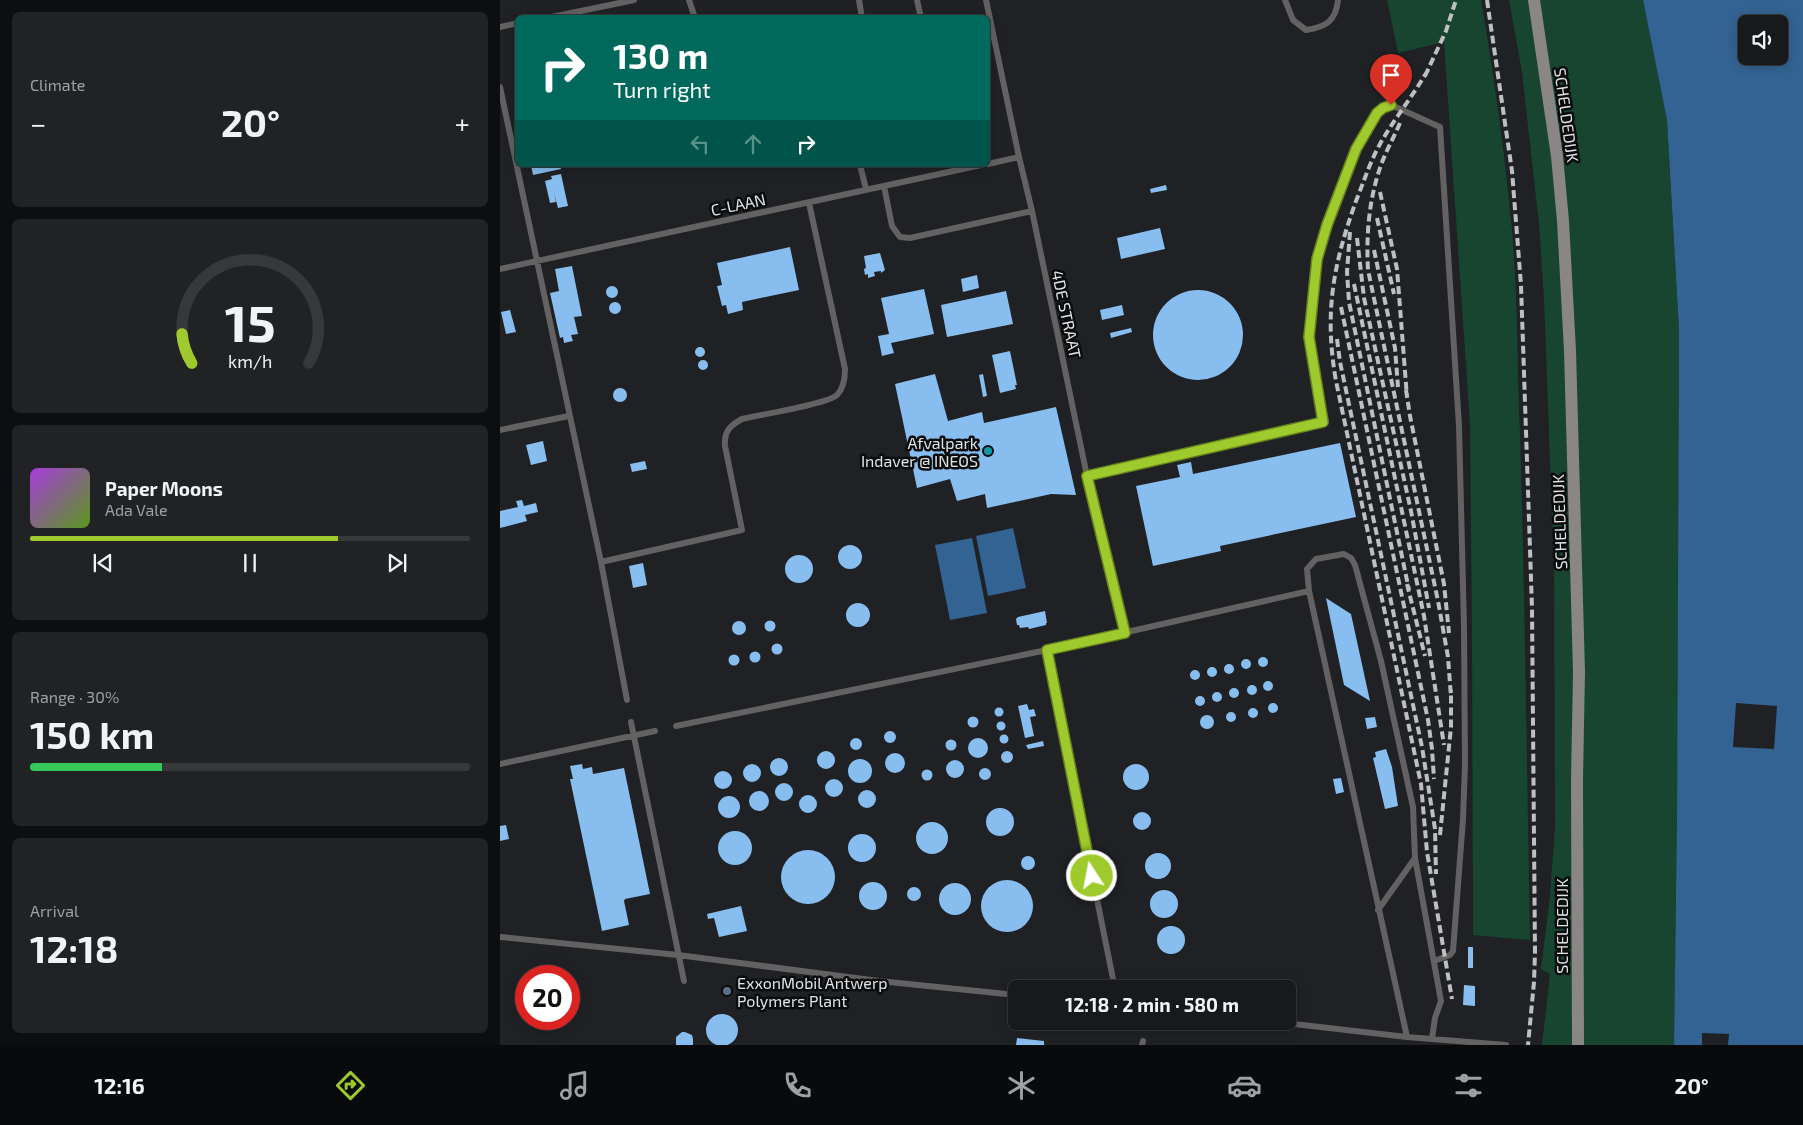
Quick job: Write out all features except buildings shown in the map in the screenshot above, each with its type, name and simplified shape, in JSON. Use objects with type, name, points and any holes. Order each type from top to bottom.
[{"type":"street","name":"SCHELDEDIJK","points":[[1534,0],[1557,156],[1563,221],[1570,351],[1579,672],[1577,764],[1578,1045]]},
{"type":"lane","points":[[562,15],[634,0]]},
{"type":"lane","points":[[689,0],[694,15]]},
{"type":"lane","points":[[859,0],[862,15]]},
{"type":"lane","points":[[917,0],[920,15]]},
{"type":"lane","name":"4DE STRAAT","points":[[986,0],[989,15]]},
{"type":"lane","points":[[1286,1],[1293,20],[1306,30],[1321,28],[1329,22],[1337,11],[1338,0]]},
{"type":"lane","name":"4DE STRAAT","points":[[990,19],[1087,476],[1125,633]]},
{"type":"lane","points":[[500,27],[515,24]]},
{"type":"lane","points":[[990,44],[995,43]]},
{"type":"lane","points":[[500,87],[515,158]]},
{"type":"lane","points":[[1087,476],[1323,422],[1309,337],[1313,290],[1320,250],[1348,169],[1356,149],[1377,113],[1383,108],[1391,105],[1440,127],[1459,426],[1465,764],[1463,819],[1453,951],[1450,955],[1434,962]]},
{"type":"lane","points":[[990,164],[1019,157]]},
{"type":"lane","points":[[517,167],[601,562],[627,700]]},
{"type":"lane","points":[[860,167],[866,189]]},
{"type":"lane","name":"C-LAAN","points":[[500,269],[972,167]]},
{"type":"lane","points":[[884,186],[892,226],[900,237],[910,238],[1032,211]]},
{"type":"lane","points":[[601,562],[742,530],[725,446],[724,437],[727,430],[742,419],[832,399],[843,387],[845,369],[809,203]]},
{"type":"lane","points":[[500,430],[569,416]]},
{"type":"lane","points":[[1406,1037],[1309,591],[1307,569],[1316,559],[1344,554],[1351,558],[1356,565],[1413,807],[1415,858],[1441,1001],[1435,1018],[1432,1039]]},
{"type":"lane","points":[[676,726],[1047,650],[1309,591]]},
{"type":"lane","points":[[1047,650],[1113,980]]},
{"type":"lane","points":[[631,722],[684,981]]},
{"type":"lane","points":[[500,764],[655,731]]},
{"type":"lane","points":[[1378,910],[1415,858]]},
{"type":"lane","points":[[500,937],[678,955],[1008,994]]},
{"type":"lane","points":[[1296,1024],[1406,1037],[1506,1045]]},
{"type":"green space","points":[[1387,0],[1481,0],[1499,115],[1512,230],[1515,281],[1523,560],[1530,940],[1473,935],[1470,424],[1444,42],[1398,53]]},
{"type":"green space","points":[[1509,0],[1643,0],[1667,120],[1679,329],[1674,1045],[1542,1045],[1550,974],[1541,969],[1550,896],[1555,826],[1554,571],[1544,297],[1539,224],[1522,72]]},
{"type":"water","points":[[1643,0],[1803,0],[1803,1045],[1674,1045],[1679,329],[1667,120]]},
{"type":"water","points":[[1013,528],[1026,588],[988,596],[976,536]]},
{"type":"water","points":[[972,538],[987,613],[950,620],[935,545]]},
{"type":"pier","points":[[1736,703],[1777,706],[1774,749],[1733,747]]},
{"type":"pier","points":[[1702,1033],[1729,1034],[1728,1045],[1702,1045]]},
{"type":"railway","points":[[1425,76],[1446,31],[1456,0]]},
{"type":"railway","points":[[1487,0],[1512,171],[1521,285],[1532,608],[1535,953],[1528,1045]]},
{"type":"railway","points":[[1428,70],[1380,144],[1356,201],[1336,268],[1331,311],[1331,333],[1336,381],[1421,784],[1427,852],[1452,999]]},
{"type":"railway","points":[[1400,123],[1383,160],[1371,204],[1368,230],[1368,270],[1438,601],[1448,657],[1451,697]]},
{"type":"railway","points":[[1380,192],[1397,269],[1407,397]]},
{"type":"railway","points":[[1377,218],[1394,294]]},
{"type":"railway","points":[[1350,232],[1347,272],[1349,302],[1409,590]]},
{"type":"railway","points":[[1357,238],[1364,298],[1411,511],[1429,608]]},
{"type":"railway","points":[[1374,250],[1395,348],[1398,387]]},
{"type":"railway","points":[[1354,284],[1424,616],[1444,745]]},
{"type":"railway","points":[[1341,307],[1428,720],[1434,779]]},
{"type":"railway","points":[[1337,339],[1340,362],[1422,747],[1435,829],[1436,874]]},
{"type":"railway","points":[[1406,390],[1444,584],[1449,633]]},
{"type":"railway","points":[[1407,584],[1425,656]]},
{"type":"railway","points":[[1440,835],[1451,727],[1451,690]]},
{"type":"place","name":"Afvalpark Indaver @ INEOS","points":[[988,451]]},
{"type":"place","name":"ExxonMobil Antwerp Polymers Plant","points":[[727,991]]},
{"type":"route","points":[[1092,876],[1047,650],[1125,633],[1087,476],[1323,422],[1309,337],[1317,259],[1327,225],[1356,149],[1377,113],[1391,105]]}]
